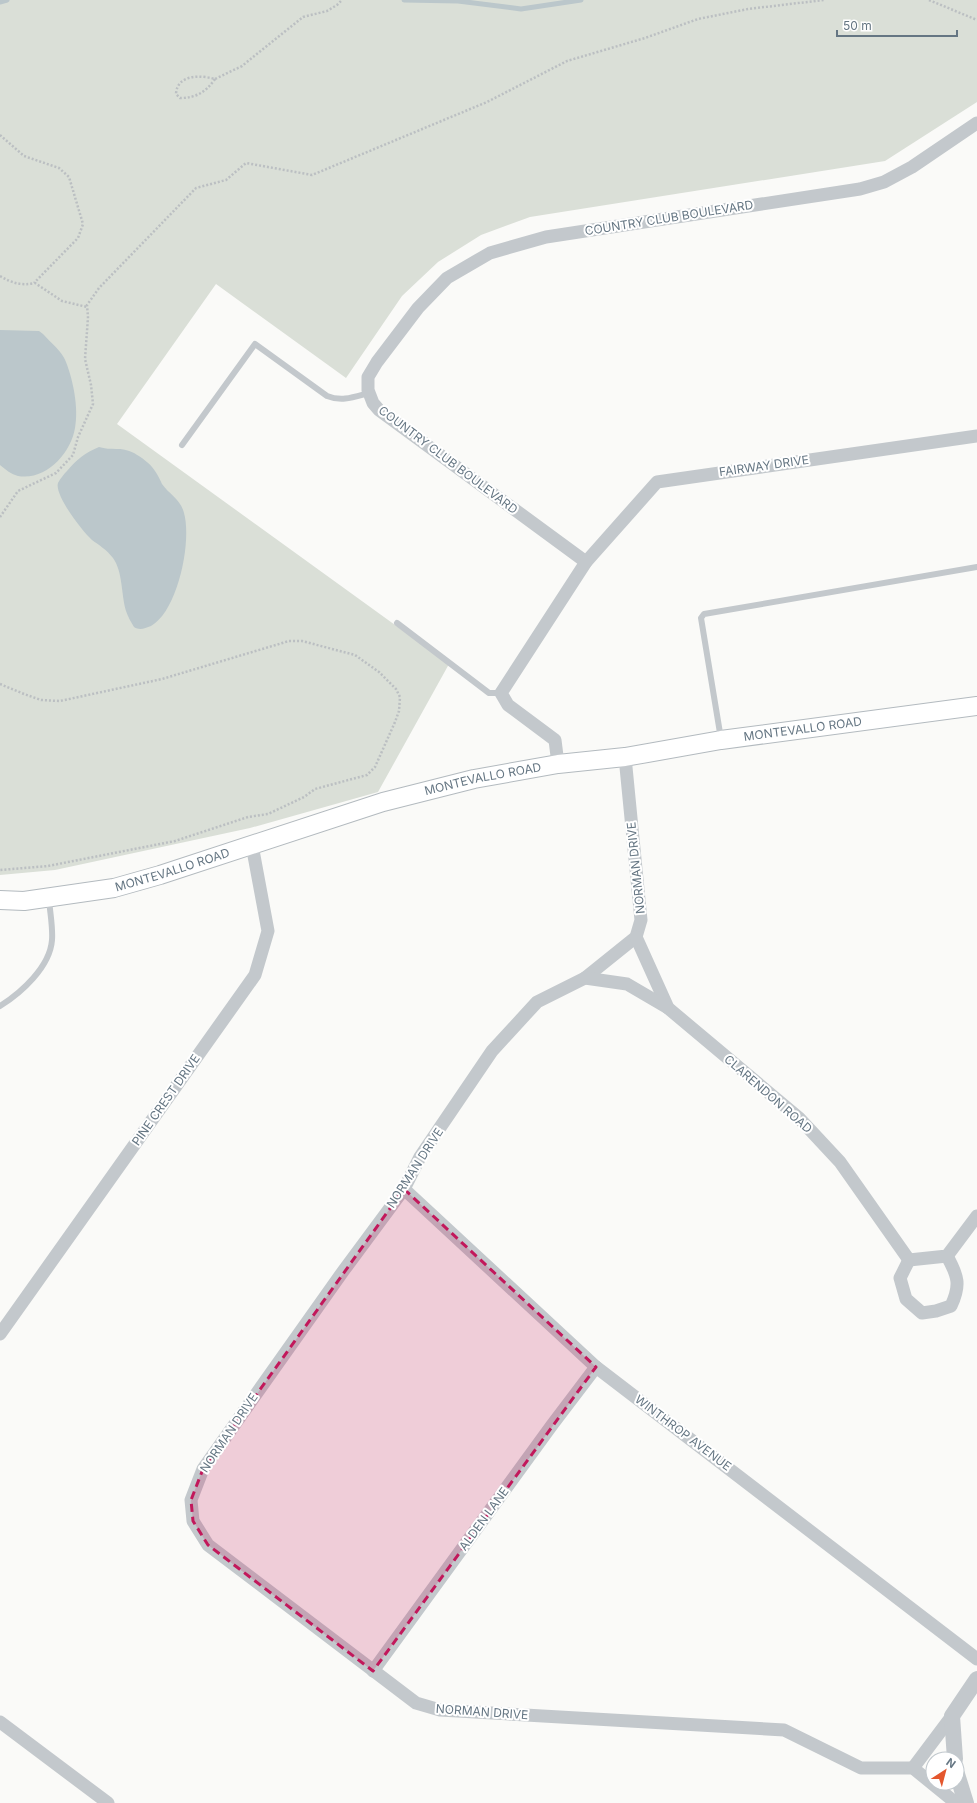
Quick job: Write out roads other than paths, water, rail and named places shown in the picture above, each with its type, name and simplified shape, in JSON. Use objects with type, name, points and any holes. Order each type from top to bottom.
[{"type":"main road","name":"MONTEVALLO ROAD","points":[[0,900],[24,901],[114,888],[160,875],[383,802],[474,779],[558,764],[625,757],[721,740],[977,706]]},
{"type":"street","name":"COUNTRY CLUB BOULEVARD","points":[[586,562],[379,410],[373,403],[369,393],[368,377],[377,362],[418,308],[447,278],[490,253],[546,237],[860,189],[884,182],[912,167],[977,123]]},
{"type":"street","name":"FAIRWAY DRIVE","points":[[586,562],[657,482],[977,436]]},
{"type":"street","points":[[558,764],[555,740],[508,705],[501,693],[586,562]]},
{"type":"street","name":"NORMAN DRIVE","points":[[625,757],[641,920],[636,937],[585,978],[537,1002],[492,1050],[420,1157],[404,1188],[203,1468],[191,1500],[193,1521],[208,1545],[416,1703],[440,1710],[784,1730],[861,1768],[913,1768]]},
{"type":"street","name":"PINE CREST DRIVE","points":[[0,1334],[255,975],[268,931],[252,845]]},
{"type":"street","name":"CLARENDON ROAD","points":[[636,937],[668,1008],[804,1123],[840,1162],[909,1260]]},
{"type":"street","points":[[585,978],[627,984],[668,1008]]},
{"type":"street","name":"WINTHROP AVENUE","points":[[404,1188],[596,1367],[977,1659]]},
{"type":"street","points":[[947,1256],[955,1270],[958,1282],[958,1293],[951,1306],[936,1312],[922,1313],[906,1299],[900,1278],[909,1260],[947,1256],[977,1216]]},
{"type":"street","name":"ALDEN LANE","points":[[374,1671],[552,1425],[596,1367]]},
{"type":"street","points":[[956,1803],[913,1768],[952,1716],[977,1679]]},
{"type":"street","points":[[952,1716],[954,1751]]},
{"type":"street","points":[[0,1722],[108,1803]]},
{"type":"street","points":[[962,1791],[966,1803]]},
{"type":"lane","points":[[182,445],[255,344],[327,396],[334,399],[343,400],[369,393]]},
{"type":"lane","points":[[721,740],[701,618],[704,614],[977,567]]},
{"type":"lane","points":[[397,623],[489,693],[501,693]]},
{"type":"lane","points":[[0,1006],[20,993],[35,977],[48,956],[52,941],[49,898]]},
{"type":"waterway","points":[[0,2],[7,0]]},
{"type":"waterway","points":[[404,0],[458,1],[521,9],[581,0]]}]
